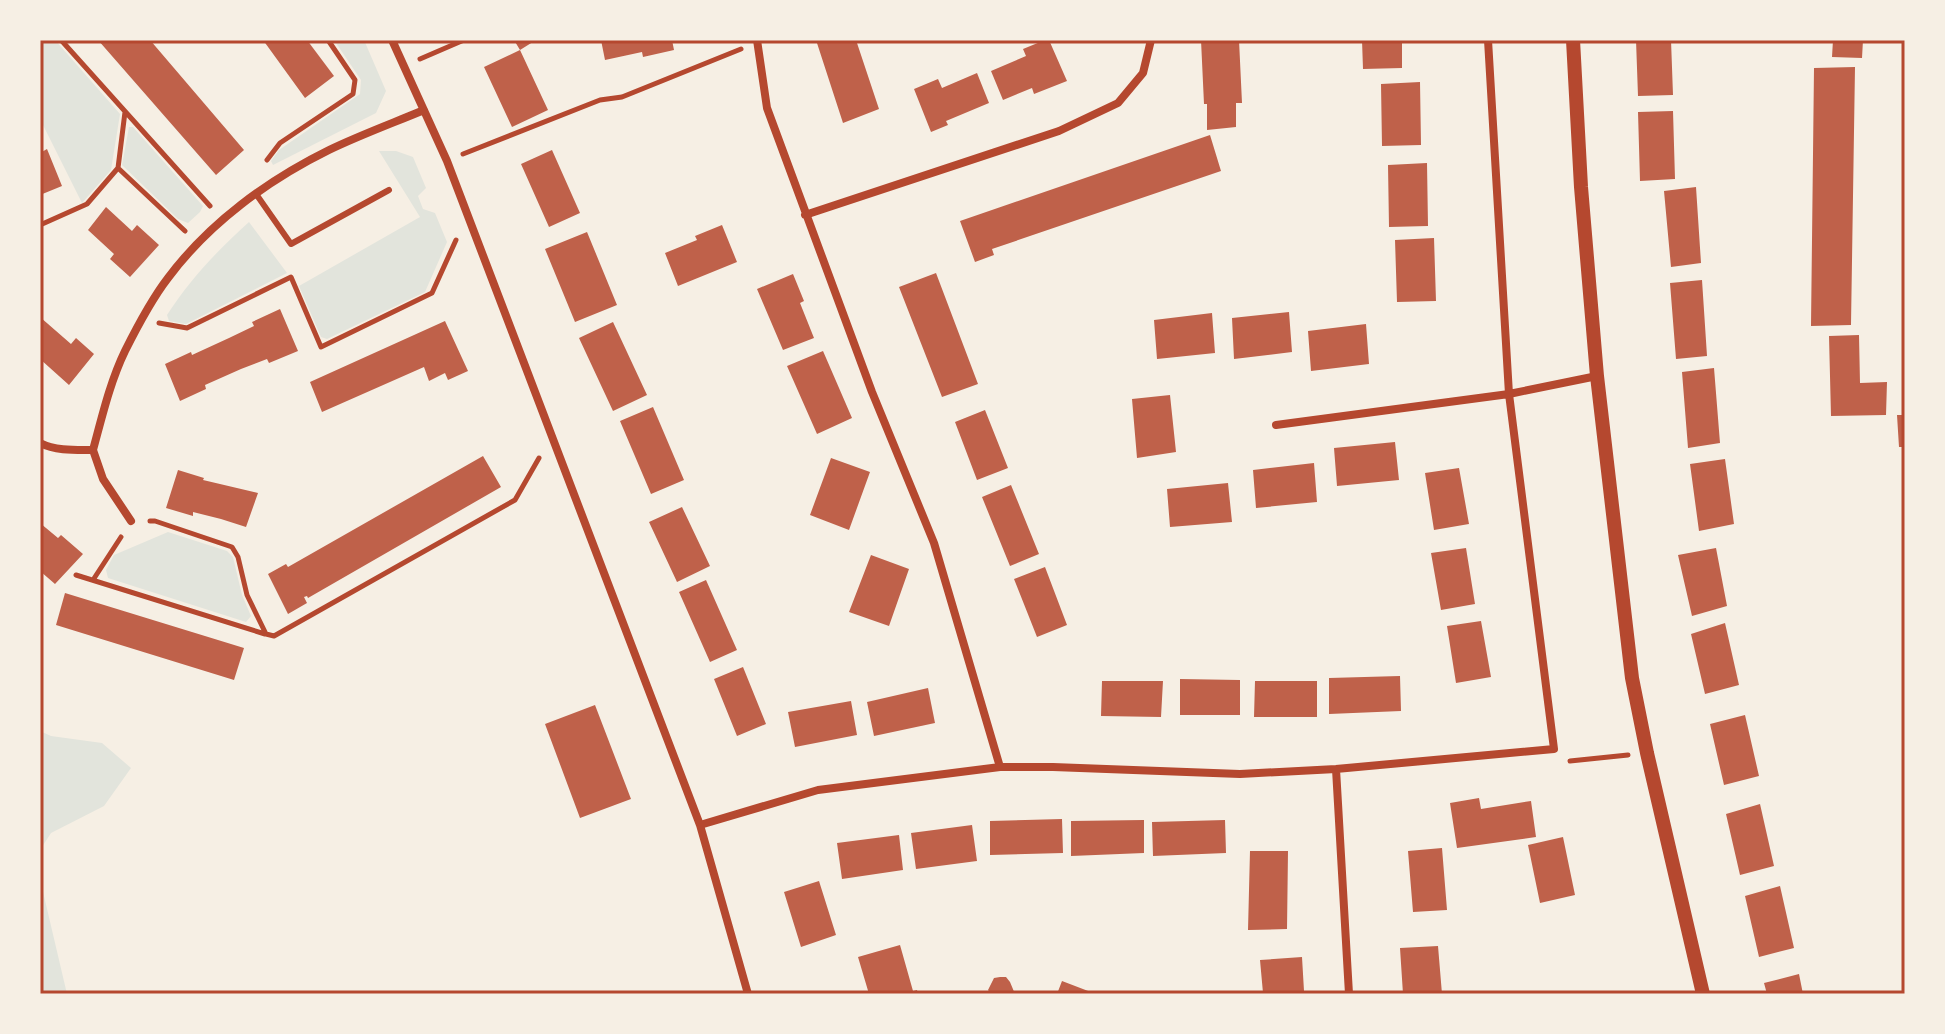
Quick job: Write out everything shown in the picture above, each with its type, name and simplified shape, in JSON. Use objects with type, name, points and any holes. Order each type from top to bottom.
[{"type":"street","points":[[392,40],[468,214],[700,825],[748,994]]},
{"type":"street","points":[[754,40],[767,108],[872,392],[934,543],[1000,767]]},
{"type":"street","points":[[805,215],[1059,131],[1118,103],[1143,73],[1151,40]]},
{"type":"street","points":[[700,825],[818,790],[1000,767],[1240,774],[1336,769],[1554,749],[1509,394],[1488,40]]},
{"type":"street","points":[[1573,40],[1581,187],[1597,376],[1632,678],[1703,994]]},
{"type":"street","points":[[131,521],[103,479],[93,450],[105,405],[124,354],[167,278],[222,220],[275,180],[330,149],[424,110]]},
{"type":"street","points":[[1276,425],[1509,394],[1597,376]]},
{"type":"street","points":[[40,443],[71,451],[93,450]]},
{"type":"street","points":[[1336,769],[1349,994]]},
{"type":"lane","points":[[256,194],[291,244],[389,190]]},
{"type":"path","points":[[61,40],[222,220]]},
{"type":"path","points":[[275,180],[263,166],[280,143],[353,94],[355,80],[328,40]]},
{"type":"path","points":[[404,66],[464,40]]},
{"type":"path","points":[[447,161],[600,100],[622,97],[740,50],[754,40]]},
{"type":"path","points":[[40,225],[87,204],[118,168],[125,112]]},
{"type":"path","points":[[118,168],[198,243]]},
{"type":"path","points":[[142,319],[187,328],[291,277],[321,347],[432,293],[468,214]]},
{"type":"path","points":[[76,575],[274,636],[515,500],[551,436]]},
{"type":"path","points":[[93,580],[131,521],[155,521],[232,547],[238,557],[247,595],[266,634]]},
{"type":"path","points":[[1554,749],[1555,763],[1647,753]]},
{"type":"shaded area","points":[[45,40],[55,40],[120,114],[111,170],[82,203],[40,119],[40,45]]},
{"type":"shaded area","points":[[334,40],[364,40],[386,91],[376,113],[273,165],[271,161],[279,150],[360,94],[361,80]]},
{"type":"shaded area","points":[[129,127],[133,127],[203,206],[188,223],[178,219],[122,165]]},
{"type":"shaded area","points":[[379,151],[396,151],[413,157],[426,188],[418,196],[423,209],[435,213],[447,242],[425,292],[327,339],[321,337],[299,286],[420,217]]},
{"type":"shaded area","points":[[249,222],[287,273],[186,324],[169,321],[167,315],[195,277]]},
{"type":"shaded area","points":[[168,532],[227,551],[233,557],[242,595],[251,616],[246,622],[108,578],[106,570],[114,555]]},
{"type":"shaded area","points":[[40,731],[51,736],[102,743],[131,768],[104,806],[51,833],[40,850]]},
{"type":"shaded area","points":[[40,879],[67,994],[40,994]]},
{"type":"building","points":[[98,40],[150,40],[244,150],[216,175]]},
{"type":"building","points":[[263,40],[307,40],[334,76],[305,98]]},
{"type":"building","points":[[514,40],[536,40],[520,50]]},
{"type":"building","points":[[601,40],[672,40],[674,50],[643,57],[642,52],[605,60]]},
{"type":"building","points":[[816,40],[856,40],[879,109],[843,123]]},
{"type":"building","points":[[1049,40],[1067,81],[1034,94],[1032,88],[1003,100],[991,71],[1026,56],[1023,49]]},
{"type":"building","points":[[1201,40],[1239,40],[1242,103],[1236,103],[1236,127],[1207,130]]},
{"type":"building","points":[[1362,40],[1402,40],[1402,68],[1363,69]]},
{"type":"building","points":[[1636,40],[1671,40],[1673,95],[1638,96]]},
{"type":"building","points":[[1833,40],[1863,40],[1862,58],[1832,57]]},
{"type":"building","points":[[520,50],[548,110],[512,127],[484,67]]},
{"type":"building","points":[[1855,67],[1851,325],[1811,326],[1814,68]]},
{"type":"building","points":[[977,73],[989,103],[946,121],[948,125],[931,132],[914,89],[938,79],[942,88]]},
{"type":"building","points":[[1420,82],[1421,145],[1382,146],[1381,84]]},
{"type":"building","points":[[1673,111],[1675,179],[1640,181],[1638,112]]},
{"type":"building","points":[[1210,135],[1221,171],[992,249],[994,255],[975,262],[960,221]]},
{"type":"building","points":[[47,149],[62,186],[40,195],[40,153]]},
{"type":"building","points":[[552,150],[580,213],[549,227],[521,164]]},
{"type":"building","points":[[1427,163],[1428,226],[1389,227],[1388,165]]},
{"type":"building","points":[[1696,187],[1701,263],[1671,267],[1664,191]]},
{"type":"building","points":[[106,207],[132,231],[137,225],[159,245],[130,277],[110,259],[114,254],[88,230]]},
{"type":"building","points":[[722,225],[737,262],[678,286],[665,253],[697,240],[695,236]]},
{"type":"building","points":[[587,232],[617,305],[575,322],[545,249]]},
{"type":"building","points":[[1434,238],[1436,301],[1397,302],[1395,240]]},
{"type":"building","points":[[936,273],[978,384],[942,397],[899,287]]},
{"type":"building","points":[[793,274],[814,338],[783,350],[757,289]]},
{"type":"building","points":[[1702,280],[1707,356],[1676,359],[1670,283]]},
{"type":"building","points":[[280,309],[298,351],[269,363],[267,359],[241,369],[205,385],[206,389],[180,401],[165,364],[229,338],[254,326],[252,322]]},
{"type":"building","points":[[1289,312],[1292,352],[1234,359],[1232,318]]},
{"type":"building","points":[[1212,313],[1215,353],[1157,359],[1154,320]]},
{"type":"building","points":[[40,317],[71,344],[76,338],[94,354],[69,385],[40,359]]},
{"type":"building","points":[[445,321],[468,371],[448,380],[445,373],[429,381],[424,367],[322,412],[310,382]]},
{"type":"building","points":[[613,322],[647,395],[613,411],[579,338]]},
{"type":"building","points":[[1366,324],[1369,364],[1311,371],[1308,331]]},
{"type":"building","points":[[1859,335],[1860,383],[1887,382],[1886,415],[1831,416],[1829,336]]},
{"type":"building","points":[[823,351],[852,418],[817,434],[787,366]]},
{"type":"building","points":[[1714,368],[1720,443],[1688,448],[1682,372]]},
{"type":"building","points":[[1170,395],[1176,452],[1137,458],[1132,399]]},
{"type":"building","points":[[653,407],[684,480],[651,494],[620,421]]},
{"type":"building","points":[[985,410],[1008,468],[977,480],[955,422]]},
{"type":"building","points":[[1897,415],[1905,415],[1905,447],[1899,447]]},
{"type":"building","points":[[1395,442],[1399,480],[1337,486],[1334,448]]},
{"type":"building","points":[[483,456],[501,487],[308,598],[304,597],[307,603],[288,614],[268,574],[286,564],[288,567]]},
{"type":"building","points":[[831,458],[870,472],[849,530],[810,515]]},
{"type":"building","points":[[1725,459],[1734,524],[1699,531],[1690,464]]},
{"type":"building","points":[[1314,463],[1317,502],[1256,508],[1253,470]]},
{"type":"building","points":[[1459,468],[1469,524],[1434,530],[1425,473]]},
{"type":"building","points":[[178,470],[203,480],[258,493],[246,527],[166,508]]},
{"type":"building","points":[[1228,483],[1232,522],[1170,527],[1167,489]]},
{"type":"building","points":[[1011,485],[1039,554],[1010,566],[982,497]]},
{"type":"building","points":[[682,507],[710,566],[677,582],[649,522]]},
{"type":"building","points":[[40,523],[58,538],[61,535],[83,554],[55,584],[40,571]]},
{"type":"building","points":[[1466,548],[1475,604],[1441,610],[1431,553]]},
{"type":"building","points":[[1716,548],[1727,606],[1692,616],[1678,555]]},
{"type":"building","points":[[871,555],[909,569],[889,626],[849,612]]},
{"type":"building","points":[[1045,567],[1067,625],[1037,637],[1014,579]]},
{"type":"building","points":[[706,580],[737,650],[710,662],[679,592]]},
{"type":"building","points":[[65,593],[244,648],[234,680],[56,625]]},
{"type":"building","points":[[1481,621],[1491,677],[1456,683],[1447,626]]},
{"type":"building","points":[[1725,623],[1739,685],[1705,694],[1691,634]]},
{"type":"building","points":[[743,667],[766,724],[737,736],[714,679]]},
{"type":"building","points":[[1400,676],[1401,711],[1329,714],[1329,678]]},
{"type":"building","points":[[1180,679],[1240,680],[1240,715],[1180,715]]},
{"type":"building","points":[[1102,681],[1163,681],[1161,717],[1101,716]]},
{"type":"building","points":[[1255,681],[1317,681],[1317,717],[1254,717]]},
{"type":"building","points":[[928,688],[935,723],[874,736],[867,702]]},
{"type":"building","points":[[851,701],[857,735],[795,747],[788,712]]},
{"type":"building","points":[[595,705],[631,799],[580,818],[545,724]]},
{"type":"building","points":[[1745,715],[1759,776],[1724,785],[1710,724]]},
{"type":"building","points":[[1479,798],[1481,809],[1531,801],[1536,837],[1457,848],[1450,803]]},
{"type":"building","points":[[1760,804],[1774,866],[1740,875],[1726,814]]},
{"type":"building","points":[[1062,819],[1063,853],[990,855],[990,821]]},
{"type":"building","points":[[1144,820],[1144,853],[1071,856],[1071,821]]},
{"type":"building","points":[[1225,820],[1226,853],[1153,856],[1152,822]]},
{"type":"building","points":[[972,825],[977,861],[916,869],[911,833]]},
{"type":"building","points":[[899,835],[903,870],[842,879],[837,843]]},
{"type":"building","points":[[1563,837],[1575,895],[1540,903],[1528,845]]},
{"type":"building","points":[[1442,848],[1447,910],[1413,912],[1408,851]]},
{"type":"building","points":[[1250,851],[1288,851],[1287,929],[1248,930]]},
{"type":"building","points":[[819,881],[836,935],[801,947],[784,892]]},
{"type":"building","points":[[1780,886],[1794,948],[1759,957],[1745,896]]},
{"type":"building","points":[[900,945],[913,991],[917,990],[918,994],[869,994],[858,957]]},
{"type":"building","points":[[1438,946],[1442,994],[1403,994],[1400,948]]},
{"type":"building","points":[[1302,957],[1304,991],[1298,991],[1298,994],[1263,993],[1260,960]]},
{"type":"building","points":[[1799,974],[1803,994],[1767,994],[1764,983]]},
{"type":"building","points":[[1006,977],[1015,994],[991,994],[988,990],[994,978]]},
{"type":"building","points":[[1062,981],[1096,994],[1057,994]]}]
